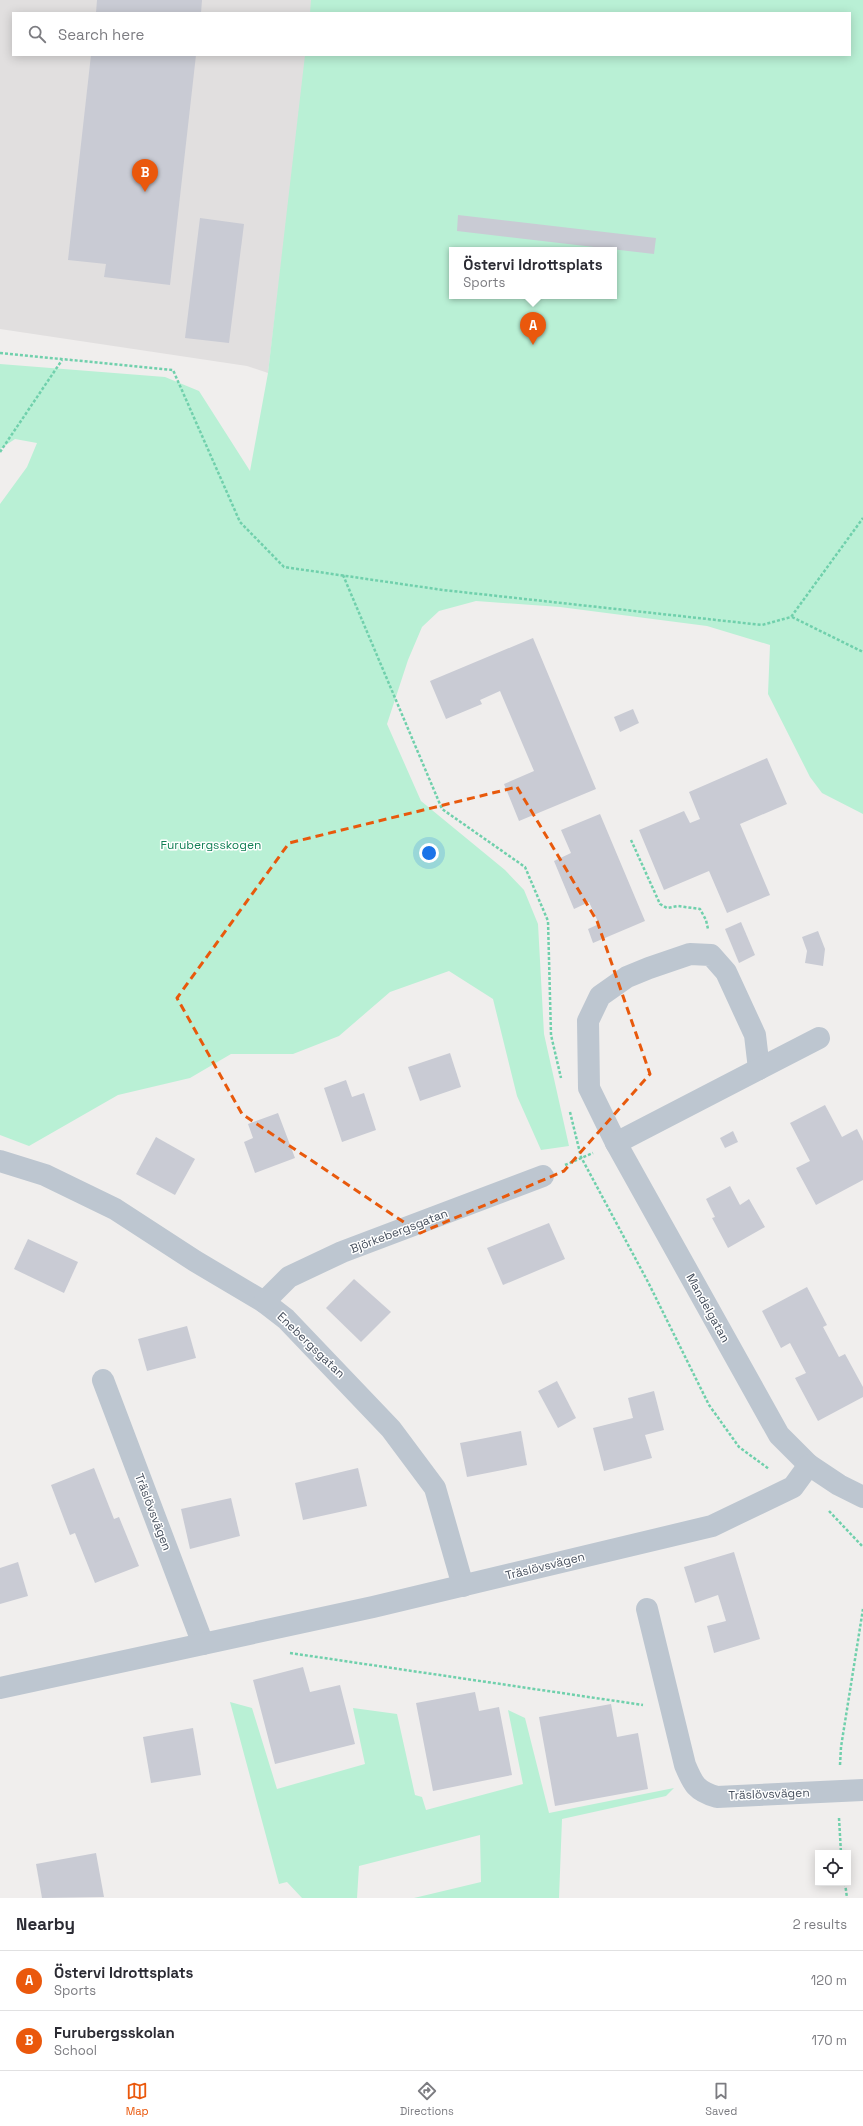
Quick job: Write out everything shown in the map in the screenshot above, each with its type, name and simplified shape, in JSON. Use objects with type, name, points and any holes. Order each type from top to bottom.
[{"type":"street","name":"Mandelgatan","points":[[711,956],[690,954],[649,968],[627,977],[600,996],[588,1021],[590,1088],[616,1144],[779,1435],[809,1465]]},
{"type":"street","points":[[711,956],[726,972],[755,1035],[759,1069]]},
{"type":"street","points":[[616,1144],[819,1038]]},
{"type":"street","name":"Enebergsgatan","points":[[0,1161],[46,1176],[114,1209],[194,1261],[264,1302],[286,1319],[343,1376],[391,1429],[435,1488],[463,1586]]},
{"type":"street","name":"Björkebergsgatan","points":[[264,1302],[289,1277],[342,1252],[543,1176]]},
{"type":"street","name":"Träslövsvägen","points":[[103,1380],[203,1644]]},
{"type":"street","points":[[809,1465],[839,1485],[863,1497]]},
{"type":"street","name":"Träslövsvägen","points":[[0,1688],[261,1632],[463,1586],[712,1526],[792,1487],[809,1465]]},
{"type":"street","name":"Träslövsvägen","points":[[647,1609],[684,1765],[694,1784],[702,1793],[717,1797],[863,1790]]},
{"type":"path","points":[[0,353],[173,370],[240,522],[284,567],[443,590],[762,625],[792,617],[863,518]]},
{"type":"path","points":[[0,452],[62,360]]},
{"type":"path","points":[[792,617],[863,652]]},
{"type":"path","points":[[631,840],[660,904],[667,908],[678,906],[700,909],[706,920],[711,956]]},
{"type":"path","points":[[543,1176],[581,1157],[616,1144]]},
{"type":"path","points":[[841,1850],[838,1830],[841,1747],[863,1609]]},
{"type":"path","points":[[261,1632],[285,1653],[671,1709]]},
{"type":"path","points":[[845,1886],[847,1898]]},
{"type":"highlighted area","points":[[517,787],[597,921],[650,1074],[564,1171],[420,1233],[242,1114],[177,998],[289,843]]},
{"type":"shaded area","points":[[0,0],[313,0],[312,12],[12,12],[12,56],[307,56],[268,373],[247,366],[0,329]]},
{"type":"green space","name":"Furubergsskogen","points":[[311,0],[863,0],[863,814],[822,793],[810,777],[768,694],[770,645],[707,626],[560,607],[476,601],[439,611],[422,627],[408,660],[387,724],[421,801],[505,870],[524,890],[538,924],[544,1034],[569,1146],[541,1150],[517,1096],[493,999],[449,971],[390,992],[339,1036],[293,1054],[231,1054],[190,1078],[118,1095],[29,1146],[0,1135],[0,504],[27,467],[37,443],[15,439],[0,449],[0,364],[165,377],[199,391],[250,471],[268,373],[305,56],[851,56],[851,12],[310,12]]},
{"type":"green space","points":[[230,1702],[252,1708],[277,1789],[365,1764],[353,1708],[397,1714],[415,1795],[422,1797],[426,1810],[523,1784],[508,1710],[525,1718],[549,1813],[674,1788],[666,1796],[562,1819],[559,1898],[414,1898],[481,1882],[480,1835],[359,1866],[357,1898],[302,1898],[287,1882],[279,1884]]},
{"type":"building","points":[[97,0],[202,0],[201,12],[96,12]]},
{"type":"building","points":[[91,56],[196,56],[170,285],[104,277],[106,264],[68,260]]},
{"type":"building","points":[[458,215],[656,238],[654,254],[617,250],[617,247],[594,247],[457,231]]},
{"type":"building","points":[[200,218],[244,224],[229,343],[185,338]]},
{"type":"building","points":[[533,638],[596,789],[519,821],[504,784],[534,771],[500,691],[480,700],[482,704],[446,719],[430,681]]},
{"type":"building","points":[[633,709],[639,723],[620,732],[614,717]]},
{"type":"building","points":[[767,758],[787,804],[740,824],[770,895],[727,913],[709,871],[664,890],[639,830],[684,811],[690,823],[700,819],[689,792]]},
{"type":"building","points":[[600,814],[645,921],[593,943],[588,929],[599,924],[589,902],[574,909],[554,861],[571,853],[561,830]]},
{"type":"building","points":[[741,922],[755,955],[739,963],[725,929]]},
{"type":"building","points":[[818,931],[825,949],[823,966],[805,963],[807,951],[802,937]]},
{"type":"building","points":[[450,1053],[461,1087],[420,1101],[408,1067]]},
{"type":"building","points":[[346,1080],[352,1097],[364,1093],[376,1130],[342,1142],[324,1088]]},
{"type":"building","points":[[825,1105],[842,1137],[857,1129],[863,1141],[863,1180],[816,1205],[796,1168],[810,1161],[790,1123]]},
{"type":"building","points":[[278,1113],[295,1158],[255,1173],[244,1142],[253,1138],[248,1124]]},
{"type":"building","points":[[733,1131],[738,1142],[725,1148],[720,1138]]},
{"type":"building","points":[[156,1137],[195,1159],[175,1195],[136,1174]]},
{"type":"building","points":[[730,1186],[740,1205],[749,1199],[765,1227],[728,1248],[712,1218],[715,1217],[706,1199]]},
{"type":"building","points":[[549,1223],[565,1259],[503,1285],[487,1248]]},
{"type":"building","points":[[28,1239],[78,1262],[64,1293],[14,1269]]},
{"type":"building","points":[[354,1279],[391,1312],[361,1342],[326,1308]]},
{"type":"building","points":[[807,1287],[827,1325],[823,1327],[839,1357],[845,1354],[863,1387],[863,1397],[818,1421],[795,1378],[806,1373],[790,1343],[781,1348],[762,1311]]},
{"type":"building","points":[[187,1326],[196,1358],[147,1371],[138,1339]]},
{"type":"building","points":[[557,1381],[576,1418],[558,1428],[538,1391]]},
{"type":"building","points":[[654,1391],[664,1430],[645,1435],[652,1458],[604,1471],[593,1428],[633,1418],[628,1398]]},
{"type":"building","points":[[521,1431],[527,1465],[467,1477],[460,1443]]},
{"type":"building","points":[[94,1468],[114,1519],[119,1517],[139,1566],[95,1583],[75,1533],[70,1535],[51,1485]]},
{"type":"building","points":[[358,1468],[367,1506],[303,1520],[295,1483]]},
{"type":"building","points":[[231,1498],[240,1536],[190,1549],[181,1509]]},
{"type":"building","points":[[734,1552],[760,1639],[714,1653],[707,1626],[726,1621],[718,1595],[695,1603],[684,1567]]},
{"type":"building","points":[[18,1562],[28,1596],[0,1604],[0,1568]]},
{"type":"building","points":[[303,1667],[310,1692],[340,1685],[355,1744],[275,1764],[253,1680]]},
{"type":"building","points":[[475,1692],[479,1711],[499,1707],[512,1775],[433,1791],[416,1703]]},
{"type":"building","points":[[611,1704],[617,1737],[638,1733],[648,1789],[555,1806],[539,1717]]},
{"type":"building","points":[[193,1728],[201,1775],[151,1783],[143,1737]]},
{"type":"building","points":[[96,1853],[104,1897],[42,1898],[36,1864]]},
{"type":"place","name":"Furubergsskolan","points":[[145,192]]},
{"type":"place","name":"Östervi Idrottsplats","points":[[533,345]]}]
